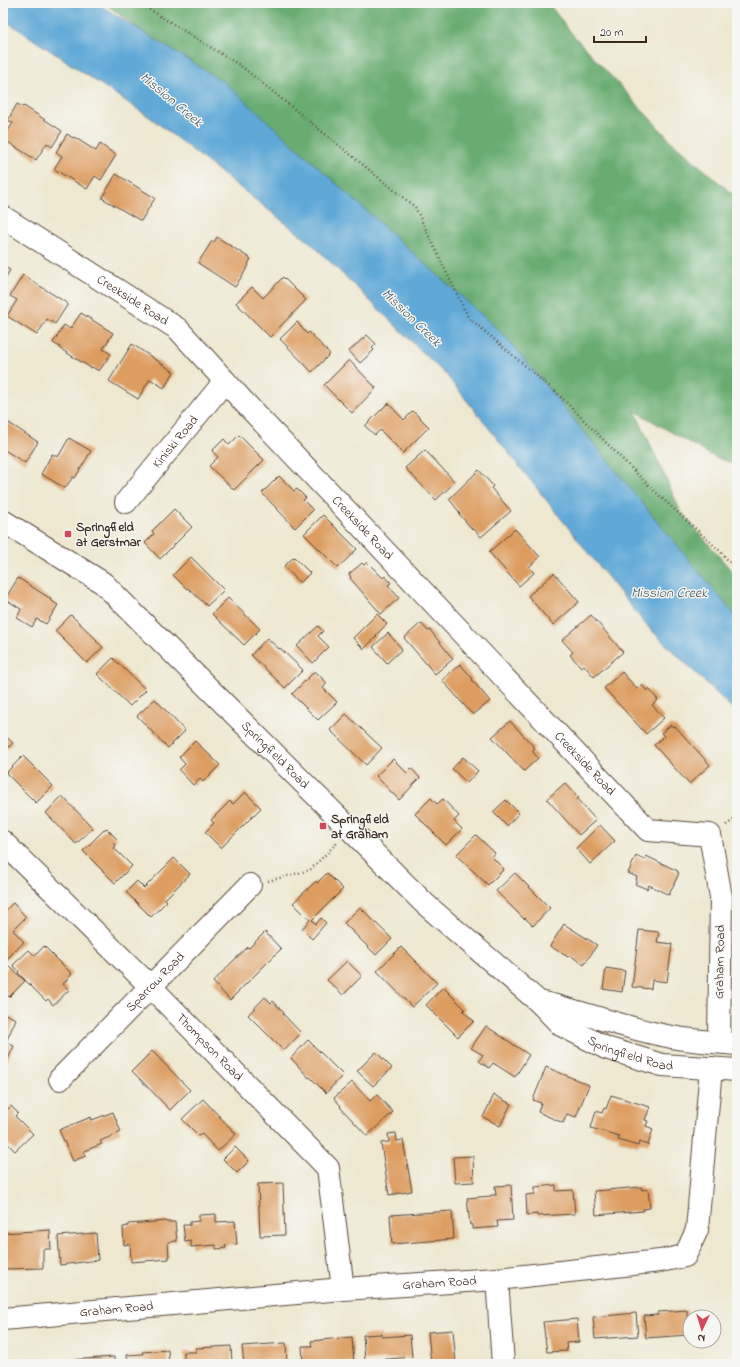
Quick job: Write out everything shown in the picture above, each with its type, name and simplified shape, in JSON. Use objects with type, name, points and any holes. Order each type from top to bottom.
[{"type":"street","name":"Creekside Road","points":[[3,217],[178,329],[225,381],[648,830],[710,835]]},
{"type":"street","name":"Kiniski Road","points":[[126,502],[225,381]]},
{"type":"street","name":"Springfield Road","points":[[3,521],[102,584],[425,904],[539,1002],[562,1025],[606,1048],[662,1065],[737,1070]]},
{"type":"street","name":"Graham Road","points":[[710,835],[721,897],[728,1043]]},
{"type":"street","name":"Thompson Road","points":[[3,842],[151,987],[328,1168],[343,1289]]},
{"type":"street","name":"Sparrow Road","points":[[60,1079],[250,885]]},
{"type":"street","name":"Springfield Road","points":[[539,1002],[667,1036],[728,1043]]},
{"type":"street","name":"Graham Road","points":[[3,1320],[343,1289],[497,1279],[660,1261],[685,1256],[697,1230],[711,1068]]},
{"type":"street","points":[[497,1279],[503,1364]]},
{"type":"path","points":[[139,3],[241,66],[415,207],[468,317],[557,392],[651,488],[720,551],[737,571]]},
{"type":"path","points":[[250,885],[310,870],[350,830]]},
{"type":"green space","points":[[104,3],[548,3],[573,35],[670,140],[737,198],[737,465],[712,456],[635,411],[681,512],[737,577],[737,619],[213,84]]},
{"type":"water","name":"Mission Creek","points":[[3,3],[96,3],[224,82],[505,336],[737,618],[737,713],[646,625],[448,377],[311,243],[151,118],[3,19]]},
{"type":"building","points":[[17,104],[23,107],[24,106],[62,131],[52,147],[47,143],[36,160],[3,139],[13,123],[8,120]]},
{"type":"building","points":[[67,134],[96,151],[100,144],[116,155],[101,180],[95,176],[87,189],[54,169],[62,156],[56,152]]},
{"type":"building","points":[[116,174],[155,198],[141,221],[102,198]]},
{"type":"building","points":[[217,237],[251,259],[248,264],[249,265],[235,287],[198,263],[212,241],[214,242]]},
{"type":"building","points":[[3,266],[10,270],[3,282]]},
{"type":"building","points":[[23,275],[68,304],[55,324],[47,319],[37,335],[7,316],[17,300],[10,296]]},
{"type":"building","points":[[283,277],[306,300],[270,337],[236,303],[252,287],[263,298]]},
{"type":"building","points":[[81,313],[113,333],[103,349],[111,354],[99,371],[92,367],[91,368],[53,343],[64,325],[70,329]]},
{"type":"building","points":[[297,322],[307,334],[309,332],[330,354],[312,372],[280,339]]},
{"type":"building","points":[[367,335],[376,344],[372,348],[374,350],[360,363],[349,351]]},
{"type":"building","points":[[132,344],[174,372],[164,388],[150,379],[138,399],[109,381]]},
{"type":"building","points":[[349,360],[376,388],[352,413],[324,385]]},
{"type":"building","points":[[388,403],[404,420],[413,411],[429,427],[403,453],[380,430],[375,435],[365,426]]},
{"type":"building","points":[[3,419],[38,442],[25,463],[3,449]]},
{"type":"building","points":[[239,435],[264,460],[234,490],[209,466],[218,457],[212,451],[224,439],[229,445]]},
{"type":"building","points":[[69,438],[91,451],[75,478],[73,477],[65,488],[41,474],[52,454],[58,457]]},
{"type":"building","points":[[425,450],[455,482],[436,500],[405,468]]},
{"type":"building","points":[[479,470],[493,486],[491,488],[511,511],[481,537],[459,514],[460,513],[449,499]]},
{"type":"building","points":[[279,476],[294,491],[297,489],[306,498],[303,500],[313,510],[295,528],[262,493]]},
{"type":"building","points":[[174,509],[192,527],[160,559],[145,543],[154,534],[152,531]]},
{"type":"building","points":[[323,515],[357,549],[338,568],[304,534]]},
{"type":"building","points":[[515,529],[540,557],[529,567],[534,573],[519,586],[489,552]]},
{"type":"building","points":[[191,557],[224,590],[207,606],[173,575]]},
{"type":"building","points":[[294,557],[310,573],[300,583],[284,566]]},
{"type":"building","points":[[367,562],[383,578],[385,576],[391,583],[388,585],[399,598],[381,614],[350,578],[351,577],[349,574],[362,563],[364,565]]},
{"type":"building","points":[[554,573],[579,602],[553,625],[528,596]]},
{"type":"building","points":[[18,578],[58,605],[46,624],[37,619],[32,627],[17,618],[21,609],[5,599]]},
{"type":"building","points":[[228,598],[260,629],[244,645],[212,614]]},
{"type":"building","points":[[377,614],[387,624],[364,649],[353,638]]},
{"type":"building","points":[[71,615],[103,647],[87,663],[55,631]]},
{"type":"building","points":[[591,615],[623,652],[594,677],[584,665],[581,667],[570,655],[573,652],[562,640]]},
{"type":"building","points":[[421,623],[428,631],[430,630],[453,659],[435,674],[404,638]]},
{"type":"building","points":[[318,626],[323,631],[318,636],[329,647],[313,663],[297,646]]},
{"type":"building","points":[[388,633],[402,649],[387,663],[373,647]]},
{"type":"building","points":[[267,638],[303,670],[285,688],[251,655]]},
{"type":"building","points":[[113,658],[146,690],[130,706],[97,674]]},
{"type":"building","points":[[460,664],[490,701],[473,715],[442,680]]},
{"type":"building","points":[[315,671],[327,683],[323,688],[337,702],[318,720],[292,694]]},
{"type":"building","points":[[622,672],[637,689],[642,685],[647,691],[649,689],[658,700],[652,705],[664,718],[646,734],[604,688]]},
{"type":"building","points":[[155,699],[185,731],[168,748],[137,716]]},
{"type":"building","points":[[346,714],[382,748],[366,765],[330,730]]},
{"type":"building","points":[[510,721],[535,748],[532,751],[538,758],[524,771],[492,737]]},
{"type":"building","points":[[671,725],[673,727],[675,726],[710,765],[689,784],[654,745],[664,736],[661,733]]},
{"type":"building","points":[[3,734],[13,743],[3,753]]},
{"type":"building","points":[[195,741],[220,765],[203,782],[200,779],[193,785],[179,770],[185,764],[179,757]]},
{"type":"building","points":[[23,756],[53,786],[36,803],[6,773]]},
{"type":"building","points":[[463,757],[478,771],[467,783],[452,769]]},
{"type":"building","points":[[393,759],[407,773],[411,768],[420,778],[399,800],[376,776]]},
{"type":"building","points":[[565,783],[596,820],[579,835],[547,799]]},
{"type":"building","points":[[245,792],[261,808],[221,848],[205,832],[214,823],[211,820],[230,801],[233,804]]},
{"type":"building","points":[[62,796],[93,828],[76,844],[46,813]]},
{"type":"building","points":[[431,798],[437,804],[443,799],[459,816],[454,821],[462,829],[446,845],[415,814]]},
{"type":"building","points":[[506,800],[519,813],[507,826],[493,812]]},
{"type":"building","points":[[600,825],[615,841],[590,864],[576,848]]},
{"type":"building","points":[[106,828],[117,839],[113,843],[116,846],[114,848],[132,866],[115,883],[83,851]]},
{"type":"building","points":[[476,835],[495,853],[492,857],[504,869],[488,885],[456,855]]},
{"type":"building","points":[[636,856],[645,860],[646,856],[678,871],[677,872],[679,873],[669,895],[649,885],[647,889],[635,884],[637,877],[628,873]]},
{"type":"building","points":[[174,858],[190,874],[165,899],[167,901],[151,917],[126,892],[137,881],[144,888]]},
{"type":"building","points":[[327,873],[343,889],[312,920],[316,924],[321,918],[326,923],[312,939],[302,929],[310,920],[293,903],[316,881],[317,883]]},
{"type":"building","points":[[515,873],[550,908],[533,926],[496,891]]},
{"type":"building","points":[[13,903],[26,917],[13,930],[24,942],[6,960],[3,957],[3,913]]},
{"type":"building","points":[[360,907],[392,939],[376,955],[344,923]]},
{"type":"building","points":[[564,924],[597,945],[584,965],[570,955],[568,957],[550,946]]},
{"type":"building","points":[[639,930],[659,932],[657,942],[672,944],[667,982],[652,980],[651,989],[632,987]]},
{"type":"building","points":[[265,932],[281,949],[230,1000],[213,982],[232,962]]},
{"type":"building","points":[[44,946],[72,974],[63,984],[69,990],[53,1005],[48,999],[46,1001],[18,973],[19,971],[13,965],[29,950],[35,956]]},
{"type":"building","points":[[401,947],[437,983],[412,1007],[377,971]]},
{"type":"building","points":[[347,961],[362,976],[343,995],[327,980]]},
{"type":"building","points":[[9,966],[25,981],[9,997],[3,991],[3,972]]},
{"type":"building","points":[[606,968],[625,971],[622,992],[603,989]]},
{"type":"building","points":[[443,987],[465,1009],[463,1011],[474,1021],[458,1037],[426,1005]]},
{"type":"building","points":[[265,997],[271,1003],[273,1001],[301,1033],[284,1051],[248,1015]]},
{"type":"building","points":[[3,1013],[16,1019],[6,1042],[14,1046],[3,1070]]},
{"type":"building","points":[[486,1026],[529,1055],[515,1077],[493,1063],[489,1068],[479,1061],[483,1055],[471,1048]]},
{"type":"building","points":[[308,1040],[343,1075],[326,1093],[310,1077],[309,1078],[291,1058]]},
{"type":"building","points":[[152,1051],[190,1090],[170,1110],[132,1071]]},
{"type":"building","points":[[376,1052],[392,1068],[373,1086],[357,1071]]},
{"type":"building","points":[[546,1067],[589,1085],[576,1117],[567,1114],[563,1123],[538,1112],[541,1103],[533,1100]]},
{"type":"building","points":[[352,1082],[370,1101],[377,1095],[393,1112],[367,1136],[340,1107],[341,1106],[334,1098]]},
{"type":"building","points":[[494,1095],[511,1104],[500,1126],[483,1117]]},
{"type":"building","points":[[611,1095],[650,1107],[645,1120],[648,1121],[646,1126],[653,1129],[648,1145],[639,1142],[638,1146],[618,1140],[619,1136],[591,1128],[596,1111],[602,1113],[604,1108],[606,1109]]},
{"type":"building","points":[[203,1099],[236,1134],[218,1151],[201,1133],[199,1136],[182,1119]]},
{"type":"building","points":[[3,1104],[8,1109],[11,1106],[18,1113],[15,1116],[33,1134],[15,1151],[3,1139]]},
{"type":"building","points":[[113,1112],[121,1132],[100,1141],[102,1144],[84,1151],[86,1156],[73,1161],[59,1130],[91,1117],[92,1120]]},
{"type":"building","points":[[396,1133],[397,1141],[403,1140],[412,1191],[389,1195],[381,1143],[389,1142],[388,1134]]},
{"type":"building","points":[[235,1147],[249,1161],[237,1173],[223,1159]]},
{"type":"building","points":[[473,1156],[474,1182],[455,1183],[453,1157]]},
{"type":"building","points":[[283,1183],[285,1235],[260,1236],[258,1184]]},
{"type":"building","points":[[511,1185],[513,1220],[497,1221],[498,1227],[472,1229],[472,1224],[470,1225],[467,1198],[496,1195],[495,1186]]},
{"type":"building","points":[[556,1185],[556,1191],[573,1190],[575,1214],[537,1216],[537,1214],[527,1215],[526,1195],[535,1194],[535,1187]]},
{"type":"building","points":[[641,1187],[642,1190],[648,1189],[650,1208],[643,1209],[643,1211],[596,1215],[594,1191]]},
{"type":"building","points":[[452,1211],[454,1239],[392,1244],[390,1215]]},
{"type":"building","points":[[216,1214],[216,1222],[235,1221],[237,1244],[225,1245],[226,1248],[216,1249],[216,1245],[191,1247],[191,1241],[185,1242],[183,1225],[190,1225],[190,1222],[199,1221],[199,1215]]},
{"type":"building","points":[[166,1221],[175,1222],[177,1241],[168,1242],[169,1259],[131,1262],[130,1244],[124,1245],[123,1227],[128,1226],[128,1224]]},
{"type":"building","points":[[50,1230],[51,1249],[43,1249],[43,1268],[5,1269],[3,1255],[3,1233]]},
{"type":"building","points":[[96,1233],[98,1260],[60,1265],[58,1236]]},
{"type":"building","points":[[682,1310],[682,1335],[646,1338],[644,1316],[658,1315],[658,1312]]},
{"type":"building","points":[[636,1313],[638,1336],[595,1339],[593,1317]]},
{"type":"building","points":[[577,1319],[579,1342],[566,1343],[567,1351],[547,1352],[543,1322]]},
{"type":"building","points":[[453,1330],[456,1364],[431,1364],[428,1332]]},
{"type":"building","points":[[382,1334],[382,1337],[410,1335],[412,1357],[365,1361],[363,1335]]},
{"type":"building","points":[[352,1337],[354,1364],[303,1364],[302,1346],[312,1346],[311,1341]]},
{"type":"building","points":[[286,1343],[287,1364],[244,1364],[242,1346]]},
{"type":"building","points":[[231,1346],[232,1364],[184,1364],[184,1352],[196,1352],[196,1348]]},
{"type":"building","points":[[168,1350],[169,1364],[128,1364],[127,1355]]},
{"type":"building","points":[[114,1357],[114,1364],[70,1364],[69,1360]]},
{"type":"place","name":"Springfield at Gerstmar","points":[[68,534]]},
{"type":"place","name":"Springfield at Graham","points":[[323,826]]}]
